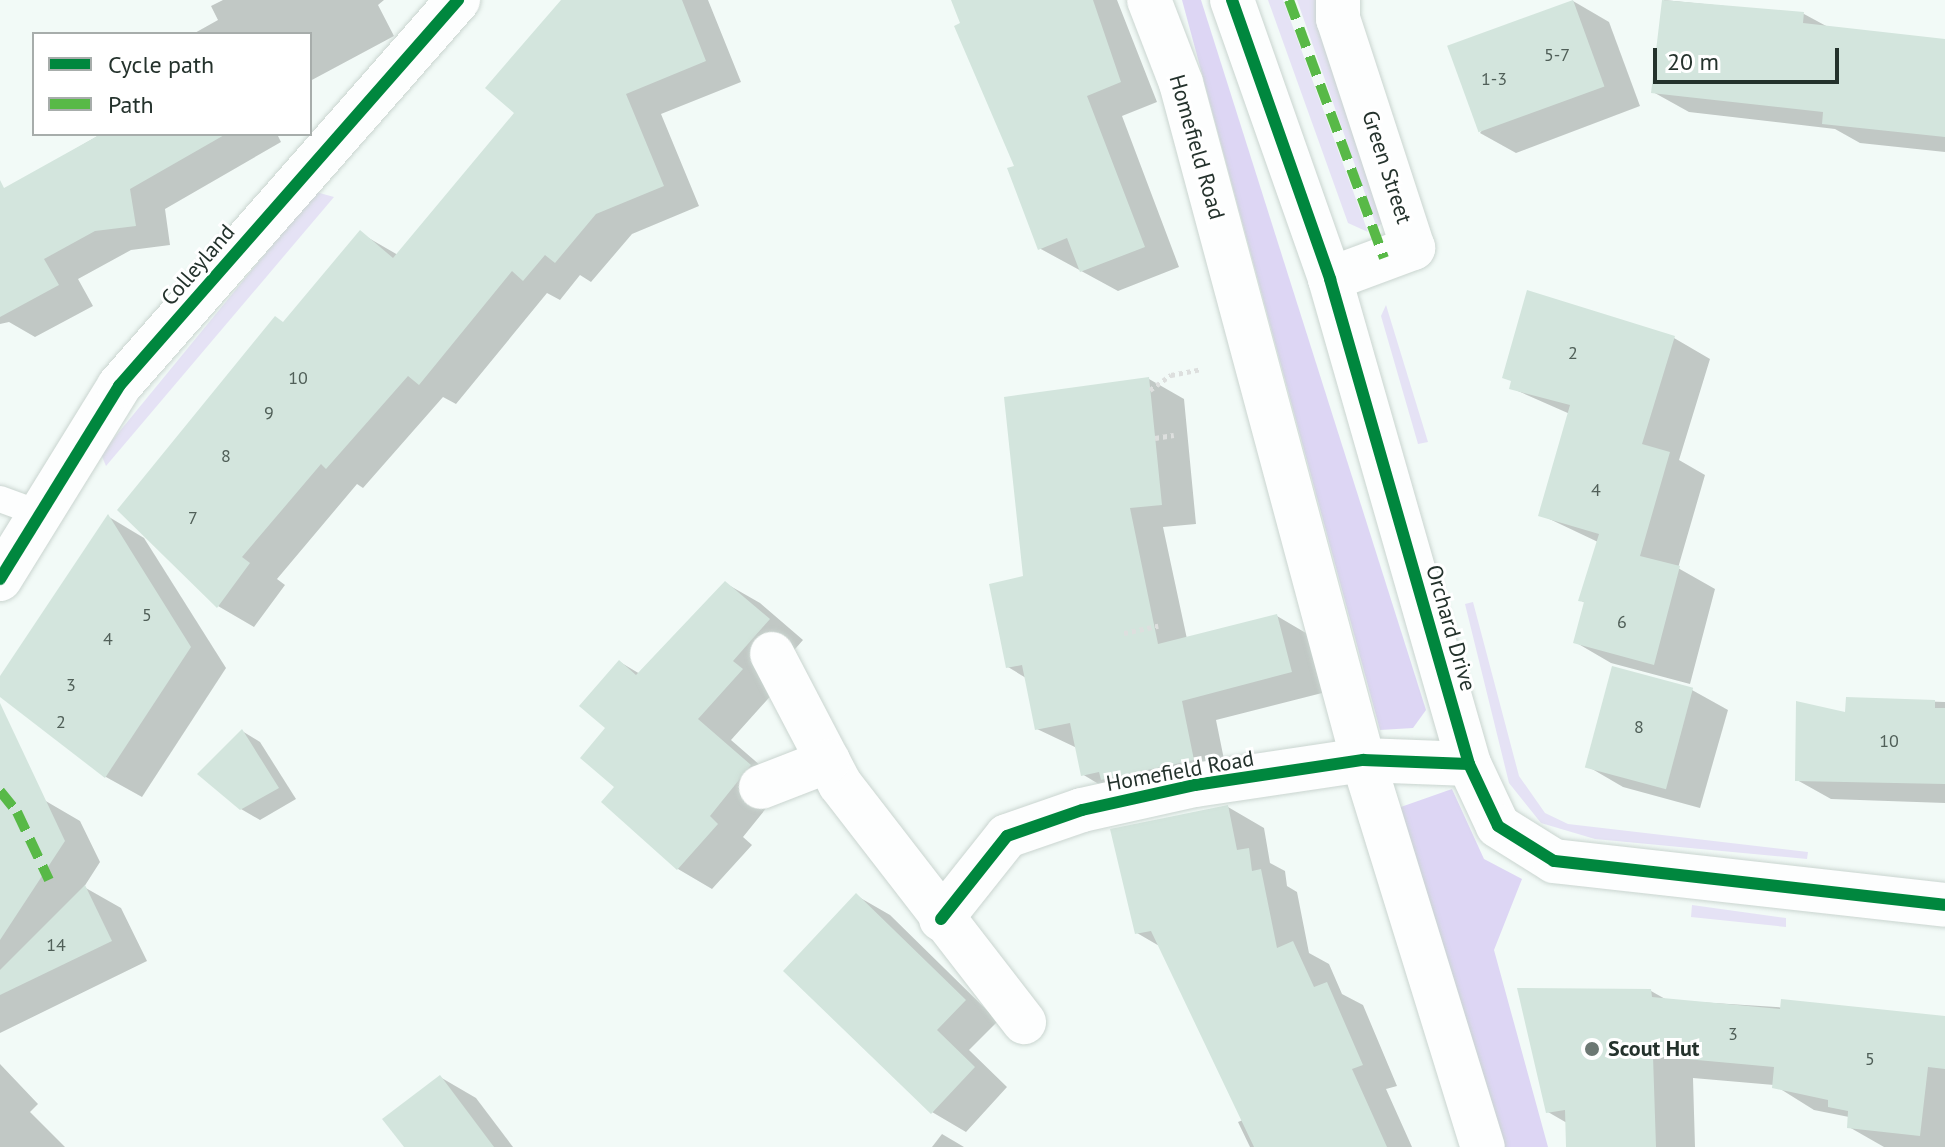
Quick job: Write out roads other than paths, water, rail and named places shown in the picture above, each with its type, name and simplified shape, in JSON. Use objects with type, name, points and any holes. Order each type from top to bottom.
[{"type":"street","name":"Colleyland","points":[[0,579],[19,506],[119,386],[458,0]]},
{"type":"street","name":"Homefield Road","points":[[1149,0],[1181,83],[1363,760],[1483,1147]]},
{"type":"street","name":"Orchard Drive","points":[[1232,0],[1330,279],[1469,764],[1498,826],[1554,861],[1945,905]]},
{"type":"street","name":"Green Street","points":[[1330,279],[1413,248],[1338,19],[1338,0]]},
{"type":"street","points":[[772,654],[828,761],[941,919],[1024,1022]]},
{"type":"street","name":"Homefield Road","points":[[941,919],[1007,836],[1082,810],[1181,788],[1363,760],[1469,764]]},
{"type":"street","points":[[761,787],[828,761]]},
{"type":"place","name":"Scout Hut","points":[[1592,1049]]}]
